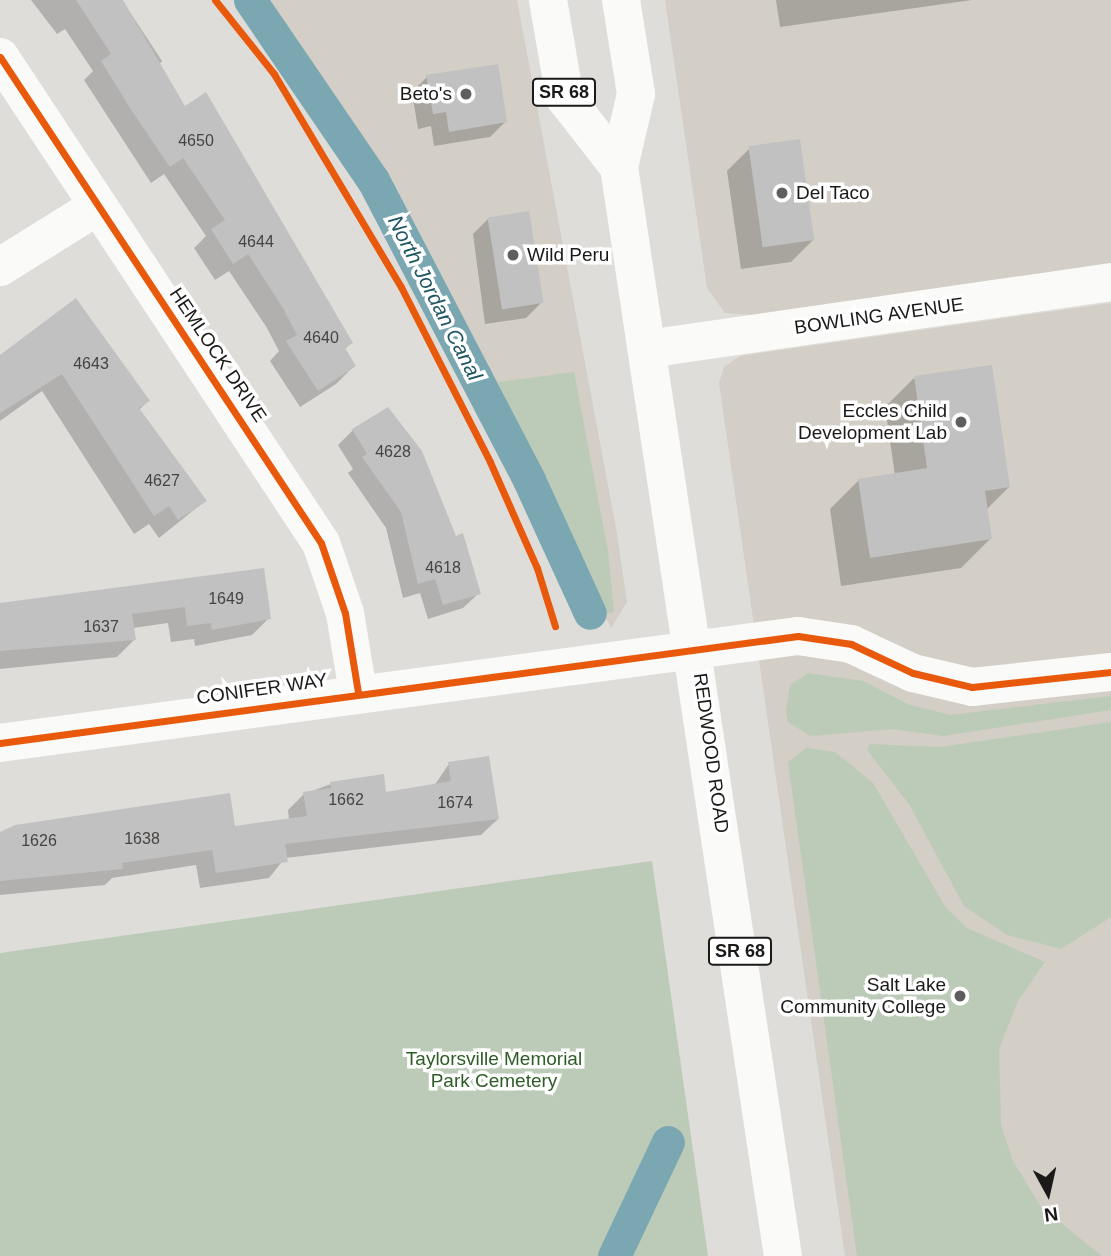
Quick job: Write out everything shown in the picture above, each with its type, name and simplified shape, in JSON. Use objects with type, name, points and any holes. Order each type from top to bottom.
[{"type":"street","name":"REDWOOD ROAD","points":[[548,0],[565,99],[619,167]]},
{"type":"street","name":"REDWOOD ROAD","points":[[621,0],[636,94],[619,167],[696,647],[783,1256]]},
{"type":"street","name":"HEMLOCK DRIVE","points":[[0,57],[321,543],[345,613],[358,692]]},
{"type":"street","points":[[0,267],[98,206]]},
{"type":"street","name":"BOWLING AVENUE","points":[[647,349],[1111,282]]},
{"type":"street","name":"CONIFER WAY","points":[[0,743],[696,647],[825,638],[912,673],[972,687],[1111,672]]},
{"type":"shaded area","points":[[264,0],[517,0],[616,528],[627,602],[611,628],[384,177]]},
{"type":"shaded area","points":[[665,0],[1111,0],[1111,264],[754,315],[725,313],[707,288]]},
{"type":"shaded area","name":"Salt Lake Community College","points":[[1111,303],[1111,1256],[845,1256],[719,383],[724,367],[740,356]]},
{"type":"green space","points":[[574,372],[608,551],[614,612],[604,614],[498,382]]},
{"type":"green space","points":[[808,673],[863,681],[910,705],[950,715],[1111,696],[1111,710],[943,736],[892,729],[810,736],[788,722],[786,711],[790,685]]},
{"type":"green space","points":[[1111,722],[1111,917],[1061,949],[1007,935],[964,906],[909,804],[867,750],[870,744],[940,747]]},
{"type":"green space","points":[[806,748],[835,752],[873,783],[946,908],[967,928],[1045,962],[1018,1001],[999,1049],[1001,1125],[1013,1161],[1041,1207],[1102,1256],[857,1256],[788,762]]},
{"type":"green space","name":"Taylorsville Memorial Park Cemetery","points":[[652,861],[708,1256],[0,1256],[0,953]]},
{"type":"building","points":[[76,0],[123,0],[185,106],[206,92],[353,343],[345,348],[356,366],[318,391],[286,341],[297,335],[284,310],[248,254],[233,264],[211,229],[225,220],[183,158],[170,167],[132,111],[101,61],[111,54]]},
{"type":"building","name":"Beto's","points":[[498,64],[507,122],[449,132],[446,112],[433,114],[426,75]]},
{"type":"building","name":"Del Taco","points":[[800,139],[814,240],[763,247],[749,146]]},
{"type":"building","points":[[529,211],[544,303],[502,309],[488,218]]},
{"type":"building","points":[[76,298],[150,401],[139,408],[207,501],[178,520],[169,506],[154,516],[62,374],[0,413],[0,355]]},
{"type":"building","name":"Eccles Child Development Lab","points":[[992,365],[1010,487],[985,491],[992,539],[870,558],[858,479],[927,468],[914,376]]},
{"type":"building","points":[[388,407],[422,451],[456,536],[463,533],[481,594],[443,605],[435,579],[418,584],[401,512],[362,457],[367,454],[352,429]]},
{"type":"building","points":[[264,568],[271,619],[212,630],[211,623],[187,626],[185,607],[132,614],[136,640],[0,651],[0,603]]},
{"type":"building","points":[[489,756],[499,819],[285,844],[288,862],[216,873],[212,850],[122,863],[123,869],[0,881],[0,832],[15,825],[230,793],[235,826],[307,816],[303,792],[331,788],[330,782],[384,774],[386,792],[451,781],[448,762]]},
{"type":"waterway","name":"North Jordan Canal","points":[[250,0],[373,180],[529,480],[590,613]]},
{"type":"waterway","name":"North Jordan Canal","points":[[614,1256],[668,1142]]},
{"type":"cycle path","points":[[215,0],[274,74],[401,287],[490,462],[537,568],[555,626]]},
{"type":"cycle path","points":[[0,57],[321,543],[345,613],[358,692]]},
{"type":"cycle path","points":[[0,743],[798,636],[851,644],[913,673],[972,687],[1111,672]]},
{"type":"place","name":"Beto's","points":[[466,94]]},
{"type":"place","name":"Del Taco","points":[[782,193]]},
{"type":"place","name":"Wild Peru","points":[[513,255]]},
{"type":"place","name":"Eccles Child Development Lab","points":[[961,422]]},
{"type":"place","name":"Salt Lake Community College","points":[[960,996]]}]
